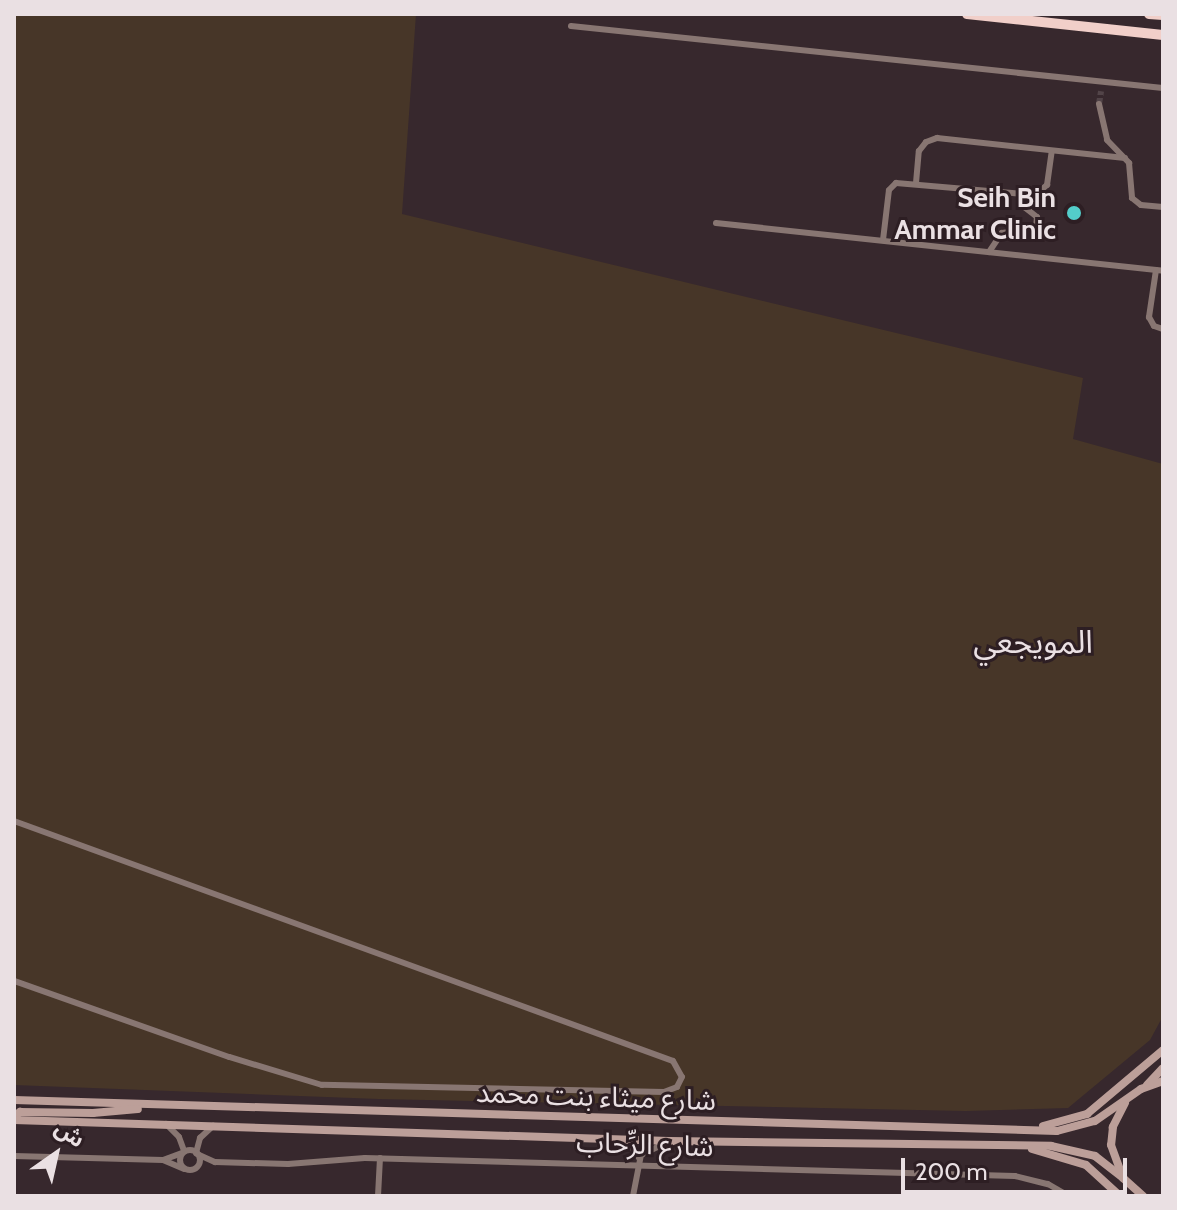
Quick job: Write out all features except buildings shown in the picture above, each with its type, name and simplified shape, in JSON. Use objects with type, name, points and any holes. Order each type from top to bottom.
[{"type":"highway","points":[[967,14],[1163,35]]},
{"type":"highway","points":[[1149,14],[1163,15]]},
{"type":"main road","points":[[1022,1130],[1062,1123],[1087,1114],[1163,1050]]},
{"type":"main road","points":[[1147,1086],[1163,1068]]},
{"type":"main road","name":"شارع ميثاء بنت محمد","points":[[14,1100],[1022,1130],[1077,1128],[1095,1121],[1147,1086],[1163,1081]]},
{"type":"main road","points":[[1123,1178],[1115,1162],[1112,1136],[1120,1110],[1131,1097]]},
{"type":"main road","points":[[14,1119],[20,1112],[124,1112],[150,1106]]},
{"type":"main road","name":"شارع ميثاء بنت محمد","points":[[14,1119],[669,1141],[1019,1145],[1085,1153],[1104,1162],[1139,1195]]},
{"type":"main road","points":[[1019,1145],[1086,1165],[1120,1196]]},
{"type":"street","points":[[571,26],[1163,88]]},
{"type":"street","points":[[1101,91],[1102,82]]},
{"type":"street","points":[[1099,104],[1103,131],[1131,169],[1132,198],[1141,205],[1163,207]]},
{"type":"street","points":[[916,183],[919,151],[931,139],[1125,158]]},
{"type":"street","points":[[989,252],[1002,233],[1036,228],[1037,217],[1024,207],[1047,185],[1052,151]]},
{"type":"street","points":[[883,240],[889,190],[896,183],[1035,195]]},
{"type":"street","points":[[716,223],[1160,270],[1149,317],[1154,326],[1163,329]]},
{"type":"street","points":[[14,821],[670,1060],[679,1066],[682,1077],[677,1087],[668,1092],[322,1085],[229,1057],[14,981]]},
{"type":"street","points":[[14,1156],[163,1160],[184,1169],[179,1137],[166,1124]]},
{"type":"street","points":[[195,1169],[200,1138],[215,1125]]},
{"type":"street","points":[[615,1138],[635,1150],[639,1162],[633,1196]]},
{"type":"street","points":[[639,1162],[669,1141]]},
{"type":"street","points":[[163,1160],[183,1152]]},
{"type":"street","name":"شارع الرِّحاب","points":[[183,1152],[197,1153],[215,1162]]},
{"type":"street","points":[[378,1196],[380,1158]]},
{"type":"street","name":"شارع الرِّحاب","points":[[184,1169],[195,1169],[215,1162],[303,1164],[380,1158],[639,1162],[1015,1176],[1048,1184],[1069,1196]]},
{"type":"shaded area","points":[[14,14],[416,14],[402,214],[1083,378],[1073,439],[1163,464],[1163,1016],[1150,1040],[1068,1108],[966,1111],[379,1099],[14,1085]]},
{"type":"tunnel","points":[[1099,104],[1101,91]]},
{"type":"place","name":"Seih Bin Ammar Clinic","points":[[1074,213]]},
{"type":"district","name":"المويجعي","points":[[1033,642]]}]
